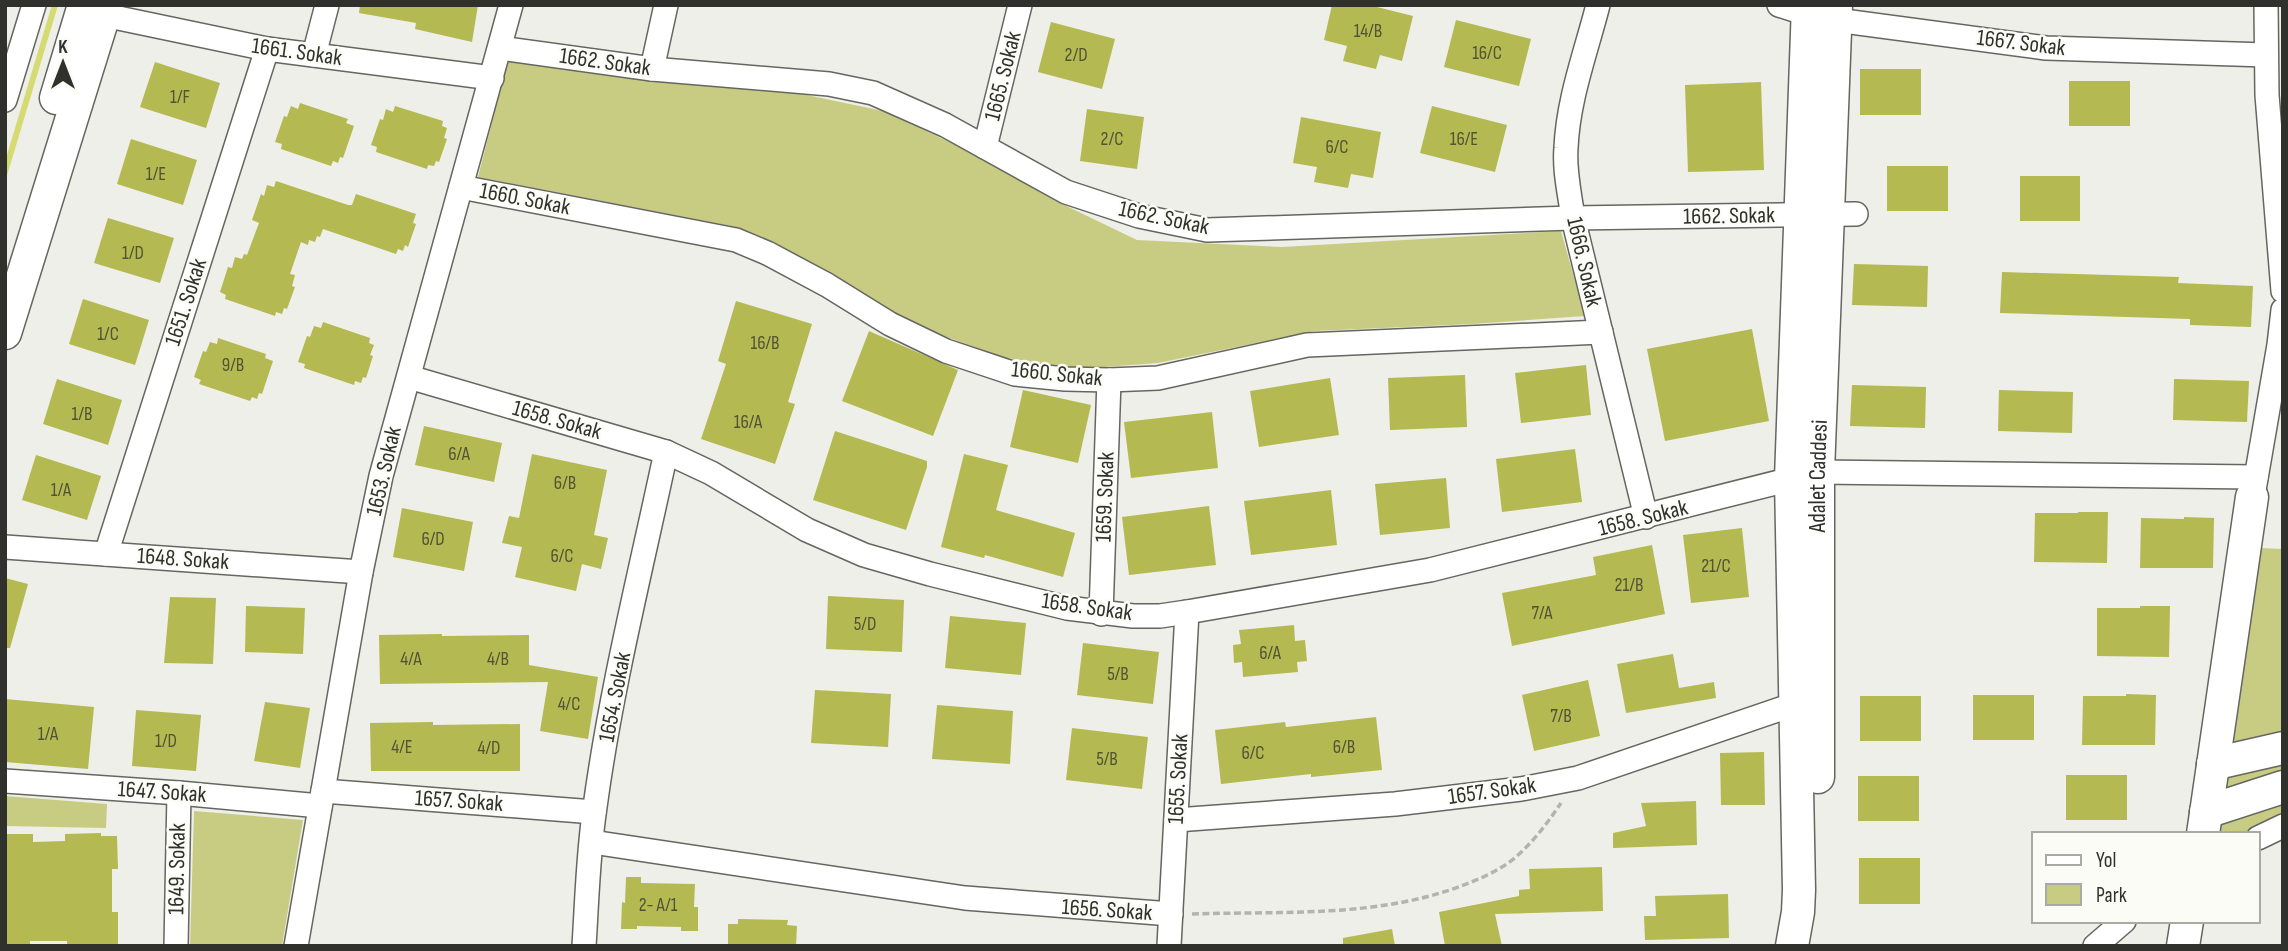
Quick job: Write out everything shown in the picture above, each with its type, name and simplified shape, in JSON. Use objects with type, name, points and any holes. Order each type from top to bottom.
[{"type":"street","points":[[5,100],[34,5]]},
{"type":"street","points":[[314,55],[327,5]]},
{"type":"street","name":"1653. Sokak","points":[[296,946],[361,572],[381,476],[510,5]]},
{"type":"street","points":[[652,69],[666,5]]},
{"type":"street","name":"1665. Sokak","points":[[985,147],[1020,5]]},
{"type":"street","name":"1666. Sokak","points":[[1598,5],[1570,111],[1565,150],[1573,218],[1646,517]]},
{"type":"street","points":[[2266,5],[2266,55],[2283,291]]},
{"type":"street","points":[[5,264],[98,9]]},
{"type":"street","points":[[5,333],[98,9]]},
{"type":"street","name":"1661. Sokak","points":[[98,9],[267,49],[492,78]]},
{"type":"street","points":[[1792,946],[1799,890],[1795,704],[1805,476],[1828,215],[1813,10]]},
{"type":"street","name":"1667. Sokak","points":[[1813,10],[2046,48],[2266,55]]},
{"type":"street","name":"1662. Sokak","points":[[500,48],[652,69],[829,84],[873,93],[945,125],[1066,192],[1139,216],[1207,230],[1573,218],[1828,215]]},
{"type":"street","name":"1651. Sokak","points":[[106,554],[267,49]]},
{"type":"street","name":"1660. Sokak","points":[[461,187],[736,240],[767,253],[827,285],[890,324],[946,351],[1015,374],[1065,379],[1158,378],[1307,345],[1601,332]]},
{"type":"street","points":[[2205,823],[2283,310]]},
{"type":"street","name":"1658. Sokak","points":[[409,377],[666,452],[711,473],[807,530],[864,555],[1042,602],[1101,614],[1160,615],[1187,612],[1430,570],[1805,476],[2254,487]]},
{"type":"street","name":"1659. Sokak","points":[[1101,614],[1109,380]]},
{"type":"street","name":"1654. Sokak","points":[[584,946],[594,812],[624,646],[666,452]]},
{"type":"street","name":"Adalet Caddesi","points":[[1805,476],[1818,902],[1814,946]]},
{"type":"street","name":"1648. Sokak","points":[[5,547],[361,572]]},
{"type":"street","name":"1655. Sokak","points":[[1169,946],[1187,612]]},
{"type":"street","name":"1657. Sokak","points":[[1176,820],[1395,804],[1521,789],[1578,778],[1795,704]]},
{"type":"street","points":[[2213,764],[2283,748]]},
{"type":"street","name":"1647. Sokak","points":[[5,781],[321,799]]},
{"type":"street","points":[[2205,823],[2283,787]]},
{"type":"street","name":"1649. Sokak","points":[[176,946],[179,793]]},
{"type":"street","name":"1657. Sokak","points":[[321,799],[594,812]]},
{"type":"street","points":[[2260,837],[2283,826]]},
{"type":"street","name":"1656. Sokak","points":[[592,842],[965,898],[1171,914]]},
{"type":"street","points":[[2095,946],[2122,923]]},
{"type":"street","points":[[2183,946],[2188,923]]},
{"type":"path","name":"1656. Sokak","points":[[1171,914],[1371,909],[1433,897],[1480,879],[1515,858],[1541,832],[1578,778]]},
{"type":"green space","points":[[508,60],[788,91],[883,111],[971,152],[1056,201],[1137,240],[1282,247],[1561,231],[1585,316],[1315,331],[1158,363],[1078,369],[1001,357],[915,325],[795,256],[736,227],[478,177]]},
{"type":"green space","points":[[2260,548],[2283,549],[2283,812],[2245,832],[2222,832],[2219,827]]},
{"type":"green space","points":[[5,796],[107,804],[106,828],[5,826]]},
{"type":"green space","points":[[194,811],[303,820],[282,946],[190,946]]},
{"type":"building","points":[[360,5],[478,5],[472,42],[415,29],[416,23],[359,13]]},
{"type":"building","points":[[1332,5],[1369,5],[1413,16],[1402,61],[1380,55],[1376,69],[1343,61],[1347,46],[1324,40]]},
{"type":"building","points":[[1456,20],[1531,39],[1519,86],[1444,67]]},
{"type":"building","points":[[1051,22],[1115,39],[1102,89],[1038,72]]},
{"type":"building","points":[[155,62],[220,83],[206,128],[140,107]]},
{"type":"building","points":[[1860,69],[1921,69],[1921,115],[1860,115]]},
{"type":"building","points":[[2069,81],[2130,81],[2130,126],[2069,126]]},
{"type":"building","points":[[1761,82],[1764,170],[1688,172],[1685,85]]},
{"type":"building","points":[[300,103],[348,119],[346,123],[354,126],[343,158],[340,157],[338,163],[333,161],[331,166],[281,149],[282,144],[275,142],[284,116],[287,117],[291,106],[298,109]]},
{"type":"building","points":[[395,106],[443,121],[442,126],[447,128],[444,138],[447,139],[439,162],[436,161],[434,166],[428,165],[427,169],[376,152],[377,147],[371,145],[386,109],[393,112]]},
{"type":"building","points":[[1432,106],[1507,125],[1495,172],[1420,153]]},
{"type":"building","points":[[1087,109],[1144,117],[1137,169],[1080,161]]},
{"type":"building","points":[[1301,117],[1381,132],[1373,178],[1351,174],[1348,188],[1314,182],[1317,167],[1293,163]]},
{"type":"building","points":[[131,139],[197,160],[183,205],[117,184]]},
{"type":"building","points":[[1887,166],[1948,166],[1948,211],[1887,211]]},
{"type":"building","points":[[2020,176],[2080,176],[2080,221],[2020,221]]},
{"type":"building","points":[[276,181],[348,205],[352,205],[356,194],[416,214],[413,223],[416,224],[408,247],[405,245],[403,251],[398,249],[396,254],[323,229],[315,242],[309,240],[308,245],[301,242],[290,274],[295,275],[292,286],[295,287],[287,309],[284,308],[282,314],[276,312],[275,316],[225,299],[226,295],[220,292],[228,267],[232,268],[235,257],[242,259],[244,254],[247,255],[259,223],[252,220],[261,194],[264,196],[267,185],[274,187]]},
{"type":"building","points":[[108,218],[174,238],[160,283],[94,263]]},
{"type":"building","points":[[1854,264],[1928,266],[1927,307],[1852,305]]},
{"type":"building","points":[[2002,272],[2179,277],[2178,283],[2253,286],[2251,327],[2190,325],[2190,319],[2000,313]]},
{"type":"building","points":[[83,299],[149,320],[135,365],[69,344]]},
{"type":"building","points":[[736,301],[812,324],[788,402],[795,404],[775,464],[701,439],[726,364],[718,361]]},
{"type":"building","points":[[323,322],[370,338],[369,343],[374,345],[370,355],[373,356],[366,378],[363,377],[361,383],[355,381],[354,385],[304,368],[305,364],[298,362],[307,336],[310,337],[314,326],[321,328]]},
{"type":"building","points":[[1752,329],[1769,421],[1665,441],[1647,349]]},
{"type":"building","points":[[869,331],[958,370],[933,436],[842,401]]},
{"type":"building","points":[[218,338],[266,354],[265,358],[273,361],[262,394],[259,393],[257,399],[252,397],[250,401],[199,384],[201,380],[194,377],[203,351],[206,352],[210,342],[217,344]]},
{"type":"building","points":[[1586,365],[1591,415],[1521,423],[1515,373]]},
{"type":"building","points":[[1465,375],[1467,427],[1390,430],[1388,378]]},
{"type":"building","points":[[1330,378],[1339,435],[1259,447],[1250,391]]},
{"type":"building","points":[[57,379],[122,400],[108,445],[43,424]]},
{"type":"building","points":[[2174,379],[2249,381],[2247,422],[2173,420]]},
{"type":"building","points":[[1852,385],[1926,387],[1925,428],[1850,426]]},
{"type":"building","points":[[1023,390],[1091,405],[1078,463],[1010,447]]},
{"type":"building","points":[[1999,390],[2073,392],[2072,433],[1998,431]]},
{"type":"building","points":[[1212,412],[1218,468],[1131,478],[1124,422]]},
{"type":"building","points":[[424,426],[502,443],[494,482],[415,465]]},
{"type":"building","points":[[835,431],[927,461],[906,530],[813,500]]},
{"type":"building","points":[[1575,449],[1582,502],[1502,512],[1496,459]]},
{"type":"building","points":[[532,454],[607,470],[594,535],[608,538],[601,569],[582,564],[576,591],[515,577],[522,547],[502,543],[509,516],[519,518]]},
{"type":"building","points":[[964,454],[1008,465],[996,510],[1075,533],[1063,577],[985,555],[984,558],[941,547]]},
{"type":"building","points":[[36,455],[101,476],[87,520],[22,500]]},
{"type":"building","points":[[1446,478],[1450,528],[1380,535],[1375,484]]},
{"type":"building","points":[[1331,490],[1337,545],[1251,555],[1244,501]]},
{"type":"building","points":[[1209,506],[1216,565],[1129,575],[1122,517]]},
{"type":"building","points":[[402,508],[473,522],[464,571],[393,557]]},
{"type":"building","points":[[2108,512],[2107,563],[2034,562],[2035,513]]},
{"type":"building","points":[[2141,518],[2214,518],[2213,568],[2140,568]]},
{"type":"building","points":[[1742,528],[1749,597],[1691,603],[1683,535]]},
{"type":"building","points":[[1652,545],[1665,614],[1512,646],[1502,593],[1596,575],[1593,557]]},
{"type":"building","points":[[5,578],[28,584],[10,648],[5,648]]},
{"type":"building","points":[[828,596],[904,600],[902,652],[826,649]]},
{"type":"building","points":[[170,597],[216,598],[213,664],[164,663]]},
{"type":"building","points":[[246,606],[305,608],[303,654],[245,652]]},
{"type":"building","points":[[2170,606],[2169,657],[2097,656],[2097,608]]},
{"type":"building","points":[[950,616],[1026,623],[1021,675],[945,668]]},
{"type":"building","points":[[1294,625],[1295,641],[1305,640],[1307,661],[1297,662],[1298,672],[1243,677],[1242,662],[1234,663],[1233,645],[1241,644],[1239,630]]},
{"type":"building","points":[[379,635],[529,635],[529,665],[598,677],[588,739],[540,731],[548,682],[380,684]]},
{"type":"building","points":[[1083,643],[1159,652],[1153,704],[1077,695]]},
{"type":"building","points":[[1673,654],[1679,688],[1714,682],[1716,698],[1626,713],[1617,664]]},
{"type":"building","points":[[1588,680],[1600,736],[1534,751],[1522,695]]},
{"type":"building","points":[[815,690],[891,694],[888,747],[811,743]]},
{"type":"building","points":[[1973,695],[2034,695],[2034,740],[1973,740]]},
{"type":"building","points":[[2156,695],[2155,745],[2082,745],[2083,696]]},
{"type":"building","points":[[1860,696],[1921,696],[1921,741],[1860,741]]},
{"type":"building","points":[[5,699],[94,707],[88,769],[5,762]]},
{"type":"building","points":[[265,702],[310,708],[300,768],[254,761]]},
{"type":"building","points":[[937,705],[1013,711],[1010,764],[932,759]]},
{"type":"building","points":[[136,710],[201,715],[196,771],[132,766]]},
{"type":"building","points":[[1376,717],[1382,770],[1311,777],[1311,774],[1221,784],[1215,730],[1285,722],[1286,727]]},
{"type":"building","points":[[433,722],[433,725],[520,724],[520,771],[371,771],[370,723]]},
{"type":"building","points":[[1072,728],[1148,737],[1142,789],[1066,780]]},
{"type":"building","points":[[1764,752],[1765,805],[1721,805],[1720,753]]},
{"type":"building","points":[[2066,775],[2127,775],[2127,820],[2066,820]]},
{"type":"building","points":[[1858,776],[1919,776],[1919,821],[1858,821]]},
{"type":"building","points":[[1696,801],[1697,845],[1613,848],[1613,833],[1646,826],[1641,803]]},
{"type":"building","points":[[101,833],[101,836],[117,836],[118,869],[112,869],[112,912],[118,912],[118,944],[67,946],[67,941],[30,941],[30,946],[5,946],[5,834],[33,834],[33,842],[65,841],[65,834]]},
{"type":"building","points":[[1859,858],[1920,858],[1920,904],[1859,904]]},
{"type":"building","points":[[1602,867],[1603,911],[1495,914],[1502,946],[1445,946],[1439,912],[1519,896],[1519,890],[1530,889],[1529,869]]},
{"type":"building","points":[[626,877],[641,877],[641,883],[695,884],[694,907],[698,907],[698,931],[681,931],[681,927],[637,926],[637,929],[621,929]]},
{"type":"building","points":[[1728,894],[1729,938],[1645,940],[1644,916],[1656,916],[1655,896]]},
{"type":"building","points":[[738,919],[788,920],[787,925],[797,926],[796,946],[728,946],[728,924],[738,924]]},
{"type":"building","points":[[1392,929],[1395,946],[1343,946],[1343,938]]},
{"type":"waterway","points":[[5,172],[55,5]]}]
